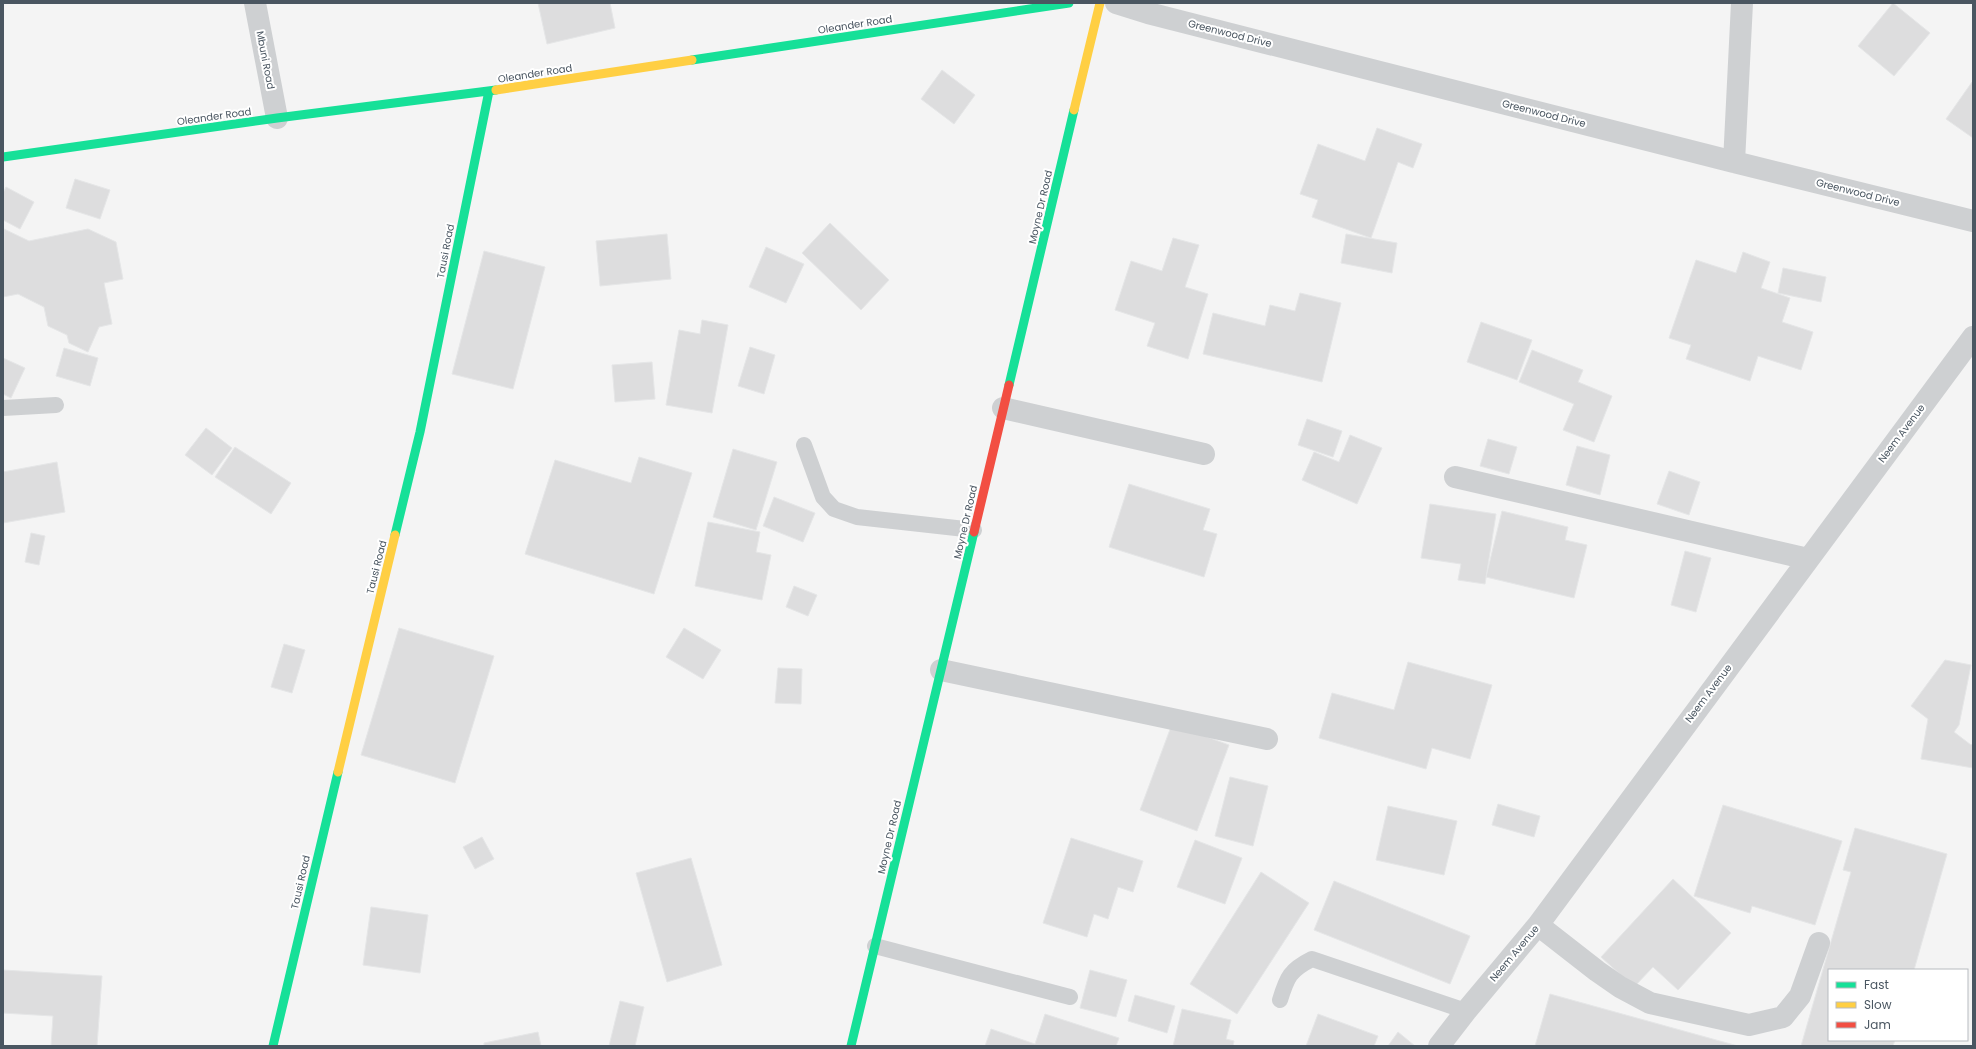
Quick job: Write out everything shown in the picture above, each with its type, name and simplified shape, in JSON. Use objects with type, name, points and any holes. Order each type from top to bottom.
[{"type":"street","name":"Mbuni Road","points":[[254,3],[277,118]]},
{"type":"street","name":"Oleander Road","points":[[3,157],[277,118],[488,91],[1069,3]]},
{"type":"street","name":"Moyne Dr Road","points":[[851,1046],[1100,3]]},
{"type":"street","name":"Greenwood Drive","points":[[1116,3],[1148,13],[1734,162],[1973,220]]},
{"type":"street","points":[[1734,162],[1742,3]]},
{"type":"street","name":"Tausi Road","points":[[273,1046],[420,432],[488,91]]},
{"type":"street","name":"Neem Avenue","points":[[1439,1046],[1466,1010],[1538,924],[1973,337]]},
{"type":"street","points":[[1003,408],[1204,454]]},
{"type":"street","points":[[1455,477],[1808,559]]},
{"type":"street","points":[[941,670],[1267,739]]},
{"type":"street","points":[[1538,924],[1597,971],[1620,987],[1650,1003],[1749,1025],[1783,1017],[1800,996],[1819,943]]},
{"type":"lane","points":[[3,408],[56,404]]},
{"type":"lane","points":[[804,445],[823,497],[834,509],[857,517],[974,530]]},
{"type":"lane","points":[[875,946],[1070,997]]},
{"type":"lane","points":[[1280,1000],[1286,981],[1297,966],[1312,959],[1466,1010]]},
{"type":"building","points":[[538,3],[610,3],[615,28],[547,44]]},
{"type":"building","points":[[1893,3],[1930,33],[1894,76],[1858,46]]},
{"type":"building","points":[[942,70],[975,95],[954,124],[921,99]]},
{"type":"building","points":[[1972,82],[1973,83],[1973,138],[1946,119]]},
{"type":"building","points":[[1377,128],[1422,144],[1413,168],[1398,162],[1371,238],[1312,217],[1318,200],[1300,194],[1318,144],[1365,161]]},
{"type":"building","points":[[75,179],[110,190],[100,219],[66,208]]},
{"type":"building","points":[[6,187],[34,202],[20,229],[3,220],[3,193]]},
{"type":"building","points":[[830,223],[889,280],[861,310],[802,253]]},
{"type":"building","points":[[4,229],[29,241],[88,229],[116,242],[123,279],[104,283],[112,324],[99,327],[88,352],[69,343],[67,335],[48,326],[44,307],[18,294],[3,297]]},
{"type":"building","points":[[667,234],[671,279],[600,286],[596,241]]},
{"type":"building","points":[[1346,234],[1397,243],[1392,273],[1341,263]]},
{"type":"building","points":[[1173,238],[1199,245],[1185,287],[1208,294],[1188,359],[1147,346],[1155,323],[1115,310],[1131,261],[1162,271]]},
{"type":"building","points":[[766,247],[804,264],[786,303],[749,287]]},
{"type":"building","points":[[484,251],[545,267],[513,389],[452,374]]},
{"type":"building","points":[[1743,252],[1770,262],[1761,288],[1790,298],[1782,322],[1813,332],[1801,370],[1758,356],[1750,381],[1686,359],[1691,345],[1669,338],[1696,260],[1736,273]]},
{"type":"building","points":[[1783,268],[1826,277],[1821,302],[1778,293]]},
{"type":"building","points":[[1300,293],[1341,303],[1322,382],[1203,354],[1213,313],[1265,326],[1270,305],[1295,311]]},
{"type":"building","points":[[702,320],[728,325],[712,413],[666,405],[679,330],[700,334]]},
{"type":"building","points":[[1481,322],[1532,340],[1517,380],[1467,362]]},
{"type":"building","points":[[750,347],[775,355],[764,394],[738,386]]},
{"type":"building","points":[[64,348],[98,358],[90,386],[56,376]]},
{"type":"building","points":[[1532,350],[1583,370],[1578,382],[1612,396],[1594,442],[1563,430],[1574,404],[1519,382]]},
{"type":"building","points":[[3,358],[25,368],[11,398],[3,394]]},
{"type":"building","points":[[652,362],[655,399],[615,402],[612,365]]},
{"type":"building","points":[[1307,419],[1342,431],[1333,457],[1298,445]]},
{"type":"building","points":[[206,428],[232,448],[212,475],[185,455]]},
{"type":"building","points":[[1350,435],[1382,448],[1357,504],[1302,480],[1314,452],[1339,462]]},
{"type":"building","points":[[1488,439],[1517,447],[1509,474],[1480,466]]},
{"type":"building","points":[[1577,446],[1610,455],[1600,495],[1566,485]]},
{"type":"building","points":[[235,447],[291,483],[271,514],[215,477]]},
{"type":"building","points":[[733,449],[777,462],[756,530],[713,517]]},
{"type":"building","points":[[639,457],[692,473],[654,594],[525,554],[555,460],[631,483]]},
{"type":"building","points":[[57,462],[65,512],[3,523],[3,472]]},
{"type":"building","points":[[1669,471],[1700,482],[1689,515],[1657,504]]},
{"type":"building","points":[[1129,484],[1210,509],[1203,530],[1217,534],[1204,577],[1109,547]]},
{"type":"building","points":[[774,497],[815,513],[803,542],[763,526]]},
{"type":"building","points":[[1430,504],[1496,514],[1485,584],[1458,580],[1461,564],[1421,558]]},
{"type":"building","points":[[1502,511],[1568,527],[1565,540],[1587,545],[1574,598],[1486,577]]},
{"type":"building","points":[[708,522],[760,532],[756,552],[771,555],[762,600],[695,586]]},
{"type":"building","points":[[31,533],[45,536],[39,565],[25,562]]},
{"type":"building","points":[[1685,551],[1711,558],[1696,612],[1671,605]]},
{"type":"building","points":[[794,586],[817,595],[808,616],[786,607]]},
{"type":"building","points":[[399,628],[494,656],[455,783],[361,755]]},
{"type":"building","points":[[684,628],[721,650],[703,679],[666,657]]},
{"type":"building","points":[[284,644],[305,650],[292,693],[271,687]]},
{"type":"building","points":[[1945,660],[1971,665],[1959,725],[1954,732],[1971,745],[1973,743],[1973,768],[1921,759],[1928,719],[1911,706]]},
{"type":"building","points":[[1408,662],[1492,685],[1470,759],[1432,748],[1426,769],[1319,738],[1332,693],[1394,710]]},
{"type":"building","points":[[778,668],[802,669],[801,704],[775,703]]},
{"type":"building","points":[[1172,724],[1229,745],[1197,831],[1140,810]]},
{"type":"building","points":[[1230,777],[1268,786],[1253,846],[1215,836]]},
{"type":"building","points":[[1498,804],[1540,816],[1534,837],[1492,825]]},
{"type":"building","points":[[1723,805],[1842,841],[1815,925],[1752,906],[1750,913],[1694,896]]},
{"type":"building","points":[[1388,806],[1457,821],[1444,875],[1376,860]]},
{"type":"building","points":[[1855,828],[1947,854],[1914,969],[1828,969],[1828,1041],[1895,1041],[1893,1046],[1801,1046],[1851,872],[1843,870]]},
{"type":"building","points":[[482,837],[494,859],[475,869],[463,847]]},
{"type":"building","points":[[1071,838],[1143,861],[1133,892],[1118,887],[1108,919],[1094,914],[1087,937],[1043,923]]},
{"type":"building","points":[[1195,840],[1242,858],[1225,904],[1177,887]]},
{"type":"building","points":[[691,858],[722,965],[667,982],[636,873]]},
{"type":"building","points":[[1261,872],[1309,903],[1237,1014],[1190,984]]},
{"type":"building","points":[[1673,879],[1731,933],[1678,990],[1653,967],[1634,987],[1601,957]]},
{"type":"building","points":[[1334,881],[1470,936],[1450,984],[1314,930]]},
{"type":"building","points":[[371,907],[428,915],[420,973],[363,965]]},
{"type":"building","points":[[3,970],[102,976],[97,1046],[51,1046],[53,1016],[3,1013]]},
{"type":"building","points":[[1090,970],[1127,980],[1116,1017],[1080,1008]]},
{"type":"building","points":[[1550,994],[1738,1046],[1535,1046]]},
{"type":"building","points":[[1135,995],[1175,1006],[1167,1033],[1128,1021]]},
{"type":"building","points":[[620,1001],[644,1007],[635,1046],[609,1046]]},
{"type":"building","points":[[1182,1009],[1231,1020],[1226,1039],[1234,1041],[1233,1046],[1173,1046]]},
{"type":"building","points":[[1045,1014],[1119,1038],[1116,1046],[985,1046],[991,1029],[1035,1044]]},
{"type":"building","points":[[1318,1014],[1378,1036],[1374,1046],[1306,1046]]},
{"type":"building","points":[[538,1032],[541,1046],[484,1046],[484,1043]]},
{"type":"building","points":[[1398,1032],[1415,1046],[1388,1046]]},
{"type":"traffic: fast","points":[[692,60],[1069,3]]},
{"type":"traffic: fast","points":[[3,157],[277,118],[496,90]]},
{"type":"traffic: fast","points":[[395,535],[420,432],[489,91]]},
{"type":"traffic: fast","points":[[1009,385],[1074,110]]},
{"type":"traffic: fast","points":[[851,1046],[974,532]]},
{"type":"traffic: fast","points":[[273,1046],[338,772]]},
{"type":"traffic: slow","points":[[1074,110],[1100,3]]},
{"type":"traffic: slow","points":[[496,90],[692,60]]},
{"type":"traffic: slow","points":[[338,772],[395,535]]},
{"type":"traffic: jam","points":[[974,532],[1009,385]]}]
